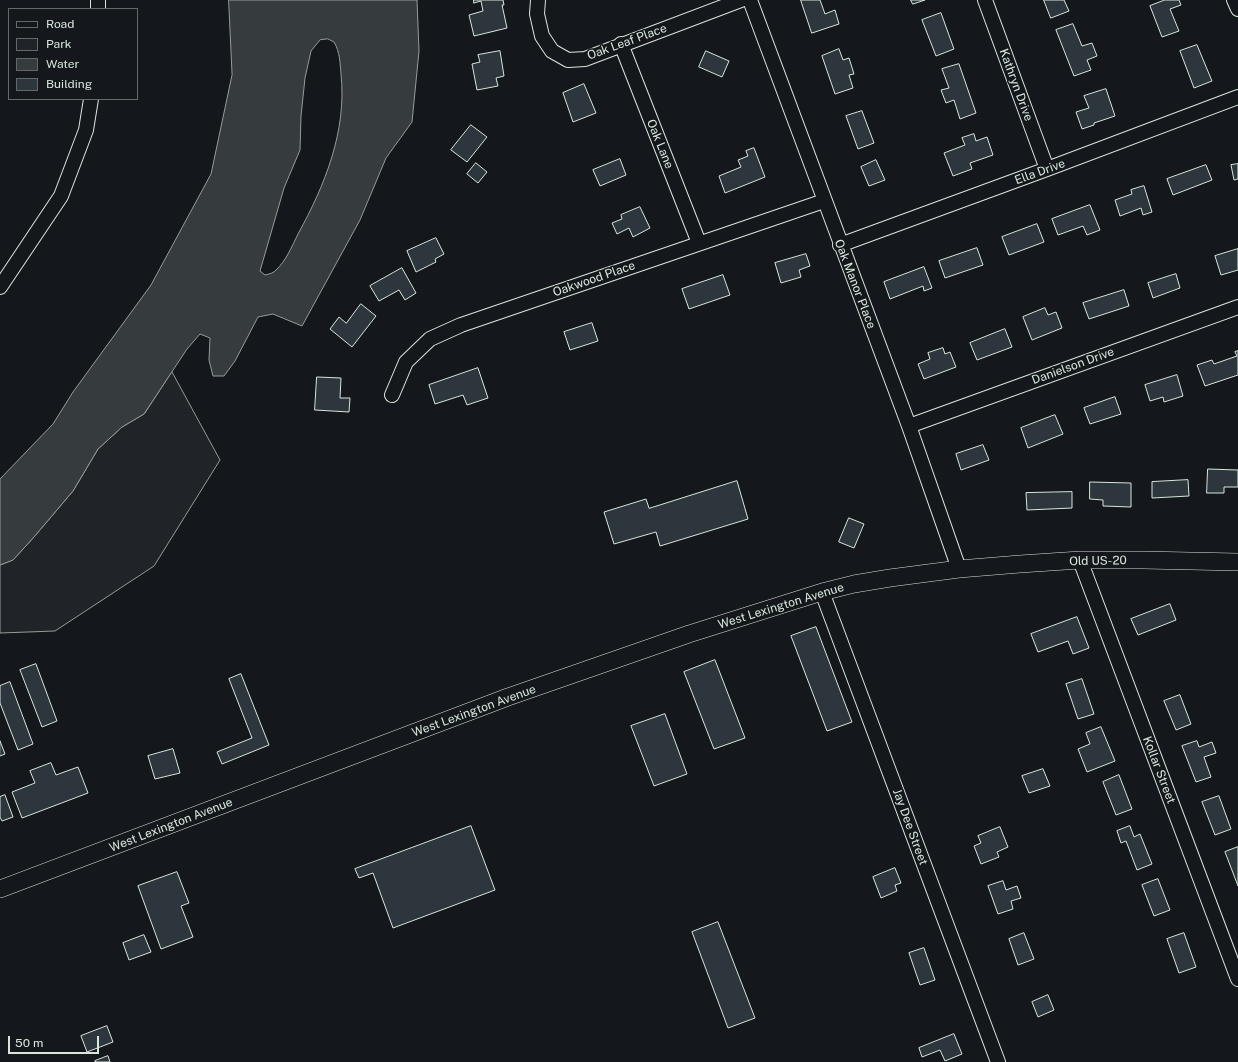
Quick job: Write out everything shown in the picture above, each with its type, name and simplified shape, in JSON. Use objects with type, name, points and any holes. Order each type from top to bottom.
[{"type":"main road","name":"Old US-20","points":[[959,569],[1080,560],[1238,562]]},
{"type":"main road","name":"West Lexington Avenue","points":[[0,889],[508,697],[689,634],[822,592],[854,584],[959,569]]},
{"type":"street","name":"Oak Leaf Place","points":[[538,0],[537,14],[542,36],[552,52],[568,60],[585,58],[741,0]]},
{"type":"street","name":"Oak Manor Place","points":[[750,0],[840,245],[909,426],[959,569]]},
{"type":"street","name":"Kathryn Drive","points":[[985,0],[1047,170]]},
{"type":"street","points":[[1234,0],[1238,9]]},
{"type":"street","name":"Oak Lane","points":[[621,44],[699,243]]},
{"type":"street","name":"Ella Drive","points":[[840,245],[1047,170],[1238,97]]},
{"type":"street","points":[[0,287],[60,196],[86,130],[91,100]]},
{"type":"street","name":"Oakwood Place","points":[[392,394],[406,362],[430,339],[461,325],[824,201]]},
{"type":"street","name":"Danielson Drive","points":[[909,426],[1238,307]]},
{"type":"street","name":"Kollar Street","points":[[1080,560],[1238,979]]},
{"type":"street","name":"Jay Dee Street","points":[[822,592],[998,1062]]},
{"type":"green space","points":[[172,372],[220,460],[154,566],[55,631],[0,633],[0,565],[13,560],[73,491],[98,449],[122,427],[144,414]]},
{"type":"water","points":[[229,0],[417,0],[419,51],[412,122],[386,158],[360,220],[302,326],[273,314],[258,317],[235,361],[224,376],[213,376],[209,360],[210,338],[200,334],[187,349],[144,414],[122,427],[98,449],[73,491],[13,560],[0,565],[0,479],[53,424],[73,392],[151,285],[211,174],[232,75]],"holes":[[[328,39],[334,42],[339,58],[342,95],[341,116],[332,157],[317,196],[283,262],[275,271],[265,275],[260,271],[284,188],[300,150],[301,116],[305,78],[311,51],[320,40]]]},
{"type":"building","points":[[474,0],[503,0],[504,5],[502,5],[507,28],[474,36],[469,15],[483,11],[481,1],[474,3]]},
{"type":"building","points":[[801,0],[820,0],[825,14],[835,10],[839,24],[812,33]]},
{"type":"building","points":[[911,0],[925,0],[913,4]]},
{"type":"building","points":[[1044,0],[1064,0],[1069,11],[1051,18]]},
{"type":"building","points":[[1165,0],[1179,0],[1181,5],[1170,9],[1179,31],[1162,37],[1150,6]]},
{"type":"building","points":[[941,13],[954,49],[936,56],[922,20]]},
{"type":"building","points":[[1073,24],[1082,46],[1092,43],[1097,56],[1087,60],[1091,70],[1074,76],[1056,30]]},
{"type":"building","points":[[1197,45],[1212,81],[1194,88],[1180,51]]},
{"type":"building","points":[[839,49],[843,60],[849,58],[854,74],[849,75],[853,88],[835,94],[822,56]]},
{"type":"building","points":[[500,51],[504,76],[496,78],[498,86],[477,90],[472,64],[480,62],[478,55]]},
{"type":"building","points":[[706,51],[729,61],[722,77],[699,67]]},
{"type":"building","points":[[959,64],[976,113],[960,119],[954,100],[946,103],[941,90],[949,88],[942,69]]},
{"type":"building","points":[[584,84],[596,113],[573,122],[563,93]]},
{"type":"building","points":[[1106,89],[1115,116],[1082,129],[1076,112],[1089,108],[1084,96]]},
{"type":"building","points":[[862,111],[874,143],[858,149],[846,116]]},
{"type":"building","points":[[471,125],[487,137],[467,162],[451,150]]},
{"type":"building","points":[[974,134],[976,141],[987,137],[993,155],[970,163],[972,169],[953,176],[944,153],[965,145],[962,138]]},
{"type":"building","points":[[754,148],[765,177],[725,193],[719,176],[741,167],[738,160],[748,156],[746,151]]},
{"type":"building","points":[[620,159],[626,175],[600,186],[593,170]]},
{"type":"building","points":[[876,160],[885,180],[869,186],[861,167]]},
{"type":"building","points":[[476,163],[487,172],[478,183],[467,174]]},
{"type":"building","points":[[1238,164],[1238,179],[1234,180],[1231,165]]},
{"type":"building","points":[[1206,165],[1212,180],[1173,195],[1167,179]]},
{"type":"building","points":[[1144,186],[1152,212],[1143,215],[1141,208],[1120,216],[1115,200],[1132,194],[1131,190]]},
{"type":"building","points":[[1090,205],[1100,230],[1087,235],[1083,226],[1058,235],[1052,219]]},
{"type":"building","points":[[640,207],[650,228],[633,237],[629,228],[617,234],[612,223],[622,219],[621,215]]},
{"type":"building","points":[[1037,224],[1044,242],[1009,255],[1002,237]]},
{"type":"building","points":[[436,238],[444,254],[435,259],[436,262],[416,272],[407,251]]},
{"type":"building","points":[[977,248],[983,265],[945,278],[939,261]]},
{"type":"building","points":[[1238,249],[1238,270],[1221,275],[1215,256]]},
{"type":"building","points":[[806,254],[810,266],[799,270],[801,277],[781,283],[775,263]]},
{"type":"building","points":[[924,267],[932,288],[924,291],[923,286],[890,299],[884,282]]},
{"type":"building","points":[[402,268],[416,293],[405,300],[399,290],[379,301],[370,286]]},
{"type":"building","points":[[1176,274],[1180,288],[1153,298],[1148,283]]},
{"type":"building","points":[[723,275],[730,295],[689,309],[682,289]]},
{"type":"building","points":[[1124,290],[1129,306],[1089,319],[1083,303]]},
{"type":"building","points":[[361,304],[376,316],[352,347],[330,329],[339,317],[346,323]]},
{"type":"building","points":[[1045,308],[1048,315],[1056,312],[1062,328],[1032,340],[1023,317]]},
{"type":"building","points":[[592,323],[598,341],[570,350],[564,332]]},
{"type":"building","points":[[1005,329],[1012,347],[977,360],[970,343]]},
{"type":"building","points":[[943,348],[945,354],[950,352],[956,367],[924,379],[918,364],[930,359],[928,353]]},
{"type":"building","points":[[1238,351],[1238,375],[1205,386],[1197,365],[1212,360],[1214,364],[1237,356],[1235,352]]},
{"type":"building","points":[[478,368],[488,398],[467,405],[463,395],[435,404],[429,385]]},
{"type":"building","points":[[1177,375],[1183,396],[1164,402],[1163,397],[1150,401],[1145,385]]},
{"type":"building","points":[[317,377],[341,378],[340,398],[350,398],[349,412],[315,410]]},
{"type":"building","points":[[1115,397],[1121,414],[1090,424],[1084,408]]},
{"type":"building","points":[[1055,415],[1063,434],[1028,448],[1021,428]]},
{"type":"building","points":[[983,445],[989,460],[961,470],[956,454]]},
{"type":"building","points":[[1208,469],[1238,470],[1238,487],[1224,487],[1224,493],[1207,493]]},
{"type":"building","points":[[1188,480],[1189,496],[1152,498],[1152,482]]},
{"type":"building","points":[[737,481],[748,519],[660,546],[656,532],[614,544],[604,512],[646,499],[649,508]]},
{"type":"building","points":[[1090,482],[1131,483],[1131,507],[1103,506],[1103,500],[1090,499]]},
{"type":"building","points":[[1072,492],[1072,508],[1027,510],[1026,493]]},
{"type":"building","points":[[849,518],[864,524],[854,548],[839,542]]},
{"type":"building","points":[[1170,604],[1176,620],[1138,635],[1131,619]]},
{"type":"building","points":[[1077,617],[1089,648],[1073,654],[1068,641],[1038,652],[1031,634]]},
{"type":"building","points":[[816,627],[852,722],[827,731],[791,636]]},
{"type":"building","points":[[715,660],[745,738],[714,749],[684,672]]},
{"type":"building","points":[[36,664],[57,721],[42,727],[20,670]]},
{"type":"building","points":[[241,674],[269,745],[222,764],[217,752],[252,738],[229,679]]},
{"type":"building","points":[[1082,679],[1094,714],[1078,719],[1066,684]]},
{"type":"building","points":[[10,682],[33,744],[18,750],[0,703],[0,686]]},
{"type":"building","points":[[1180,695],[1191,724],[1176,730],[1164,701]]},
{"type":"building","points":[[665,714],[687,774],[654,786],[631,726]]},
{"type":"building","points":[[1101,727],[1115,761],[1087,772],[1078,749],[1090,744],[1086,733]]},
{"type":"building","points":[[0,741],[5,754],[0,756]]},
{"type":"building","points":[[1197,741],[1199,747],[1212,742],[1216,753],[1204,757],[1211,777],[1196,782],[1182,746]]},
{"type":"building","points":[[173,749],[180,773],[155,779],[148,756]]},
{"type":"building","points":[[51,763],[56,775],[78,767],[88,793],[22,818],[12,792],[35,783],[30,771]]},
{"type":"building","points":[[1043,769],[1050,786],[1029,793],[1022,776]]},
{"type":"building","points":[[1119,775],[1132,809],[1116,815],[1103,782]]},
{"type":"building","points":[[5,795],[13,817],[2,821],[0,817],[0,797]]},
{"type":"building","points":[[1219,796],[1231,829],[1215,835],[1202,802]]},
{"type":"building","points":[[471,826],[495,890],[393,928],[373,873],[359,878],[355,869]]},
{"type":"building","points":[[1130,826],[1134,837],[1140,834],[1152,864],[1137,870],[1126,841],[1121,843],[1117,831]]},
{"type":"building","points":[[1000,827],[1008,847],[997,852],[999,857],[981,864],[974,846],[981,843],[978,836]]},
{"type":"building","points":[[1238,847],[1238,886],[1225,852]]},
{"type":"building","points":[[895,868],[901,883],[895,885],[897,891],[881,898],[873,877]]},
{"type":"building","points":[[177,872],[189,903],[181,906],[193,937],[161,949],[138,886]]},
{"type":"building","points":[[1158,879],[1170,910],[1154,916],[1142,885]]},
{"type":"building","points":[[1003,881],[1006,890],[1017,886],[1021,898],[1011,901],[1013,909],[998,914],[988,886]]},
{"type":"building","points":[[718,922],[755,1018],[728,1028],[692,932]]},
{"type":"building","points":[[1024,933],[1034,959],[1018,965],[1009,939]]},
{"type":"building","points":[[1184,933],[1196,967],[1179,973],[1167,939]]},
{"type":"building","points":[[144,935],[151,952],[129,960],[123,943]]},
{"type":"building","points":[[924,948],[935,980],[920,985],[909,953]]},
{"type":"building","points":[[1048,995],[1054,1010],[1038,1017],[1032,1002]]},
{"type":"building","points":[[107,1026],[113,1042],[87,1052],[81,1036]]},
{"type":"building","points":[[954,1034],[962,1054],[945,1061],[940,1050],[922,1057],[919,1048]]},
{"type":"building","points":[[108,1056],[110,1062],[95,1062],[95,1061]]}]
